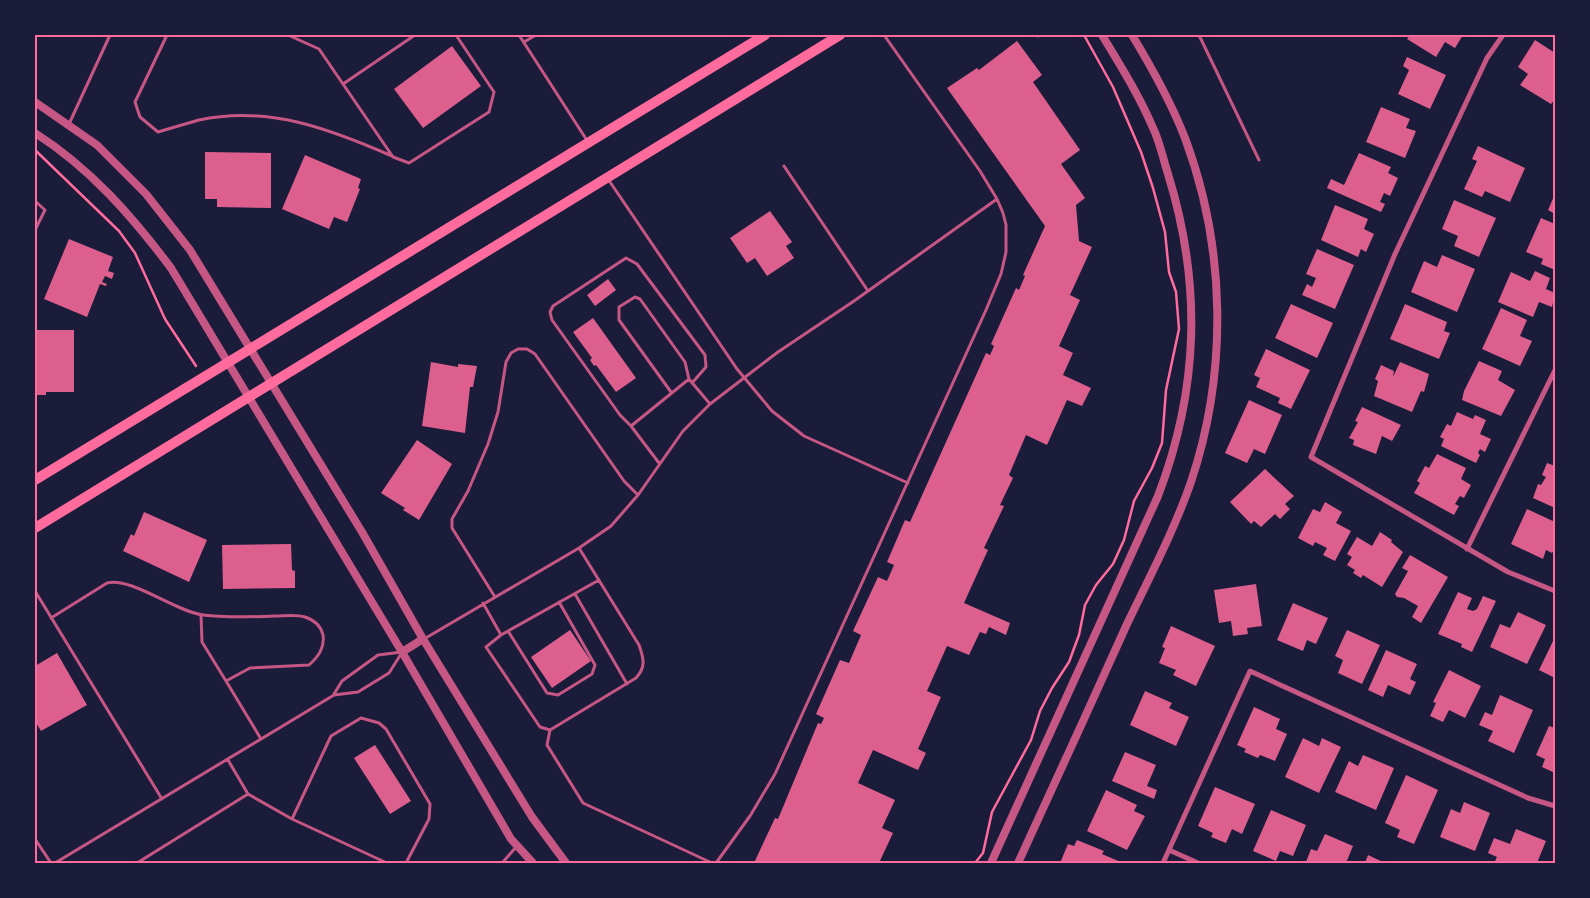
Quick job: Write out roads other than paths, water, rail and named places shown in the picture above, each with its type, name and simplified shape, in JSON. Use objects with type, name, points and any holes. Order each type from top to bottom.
[{"type":"main road","points":[[35,480],[764,35]]},
{"type":"main road","points":[[35,528],[270,382],[840,35]]},
{"type":"street","points":[[991,863],[1150,514],[1176,444],[1187,388],[1192,297],[1190,270],[1181,214],[1154,129],[1102,35]]},
{"type":"street","points":[[1018,863],[1182,504],[1203,442],[1216,374],[1217,295],[1206,212],[1190,153],[1175,114],[1132,35]]},
{"type":"street","points":[[1503,35],[1487,58],[1395,254],[1310,457],[1508,572],[1555,591]]},
{"type":"street","points":[[35,102],[69,124],[97,145],[115,162],[146,194],[190,250],[362,532],[423,639],[532,817],[566,863]]},
{"type":"street","points":[[35,133],[102,186],[145,234],[171,268],[518,846],[533,863]]},
{"type":"street","points":[[1467,549],[1555,370]]},
{"type":"street","points":[[402,652],[423,639]]},
{"type":"street","points":[[1163,863],[1250,671],[1528,798],[1555,806]]},
{"type":"street","points":[[1168,850],[1198,863]]},
{"type":"lane","points":[[69,124],[110,35]]},
{"type":"lane","points":[[166,35],[135,102],[140,118],[158,132],[200,120],[240,116],[290,119],[340,133],[409,163],[489,112],[494,92],[456,35]]},
{"type":"lane","points":[[288,35],[319,49],[393,157]]},
{"type":"lane","points":[[343,84],[415,35]]},
{"type":"lane","points":[[520,35],[588,143]]},
{"type":"lane","points":[[524,42],[536,35]]},
{"type":"lane","points":[[716,863],[769,787],[908,484],[1001,274],[1007,238],[1006,225],[997,198],[936,107],[884,35]]},
{"type":"lane","points":[[1198,35],[1259,160]]},
{"type":"lane","points":[[784,166],[868,291]]},
{"type":"lane","points":[[607,178],[743,377],[772,411],[804,436],[908,484]]},
{"type":"lane","points":[[423,639],[579,548],[610,526],[638,495],[683,431],[710,404],[743,377],[868,291],[997,198]]},
{"type":"lane","points":[[35,201],[45,210],[35,230]]},
{"type":"lane","points":[[659,463],[620,415],[552,320],[550,312],[553,306],[626,258],[630,259],[638,264],[705,355],[706,367],[692,383]]},
{"type":"lane","points":[[671,392],[619,320],[620,307],[635,296],[640,298],[686,362],[689,378],[710,404]]},
{"type":"lane","points":[[495,597],[452,528],[452,519],[468,491],[488,444],[498,412],[503,373],[511,352],[518,348],[527,349],[535,354],[624,481],[638,495]]},
{"type":"lane","points":[[630,426],[689,378]]},
{"type":"lane","points":[[579,548],[599,580],[639,645],[644,660],[641,672],[627,684],[550,730],[540,727],[486,647],[502,635],[599,580]]},
{"type":"lane","points":[[51,618],[107,583],[114,581],[124,583],[201,615],[304,617],[312,620],[322,631],[322,650],[310,665],[250,668],[226,681]]},
{"type":"lane","points":[[35,592],[162,799]]},
{"type":"lane","points":[[575,594],[627,684]]},
{"type":"lane","points":[[508,632],[548,692],[558,695],[592,674],[595,665],[559,602]]},
{"type":"lane","points":[[483,603],[502,635]]},
{"type":"lane","points":[[201,615],[202,642],[261,739]]},
{"type":"lane","points":[[334,695],[342,681],[378,655],[402,652]]},
{"type":"lane","points":[[35,839],[53,863],[334,695],[358,692],[389,673],[402,652]]},
{"type":"lane","points":[[292,819],[331,736],[361,718],[379,723],[386,729],[430,804],[429,819],[406,863]]},
{"type":"lane","points":[[550,730],[548,745],[584,803],[712,863]]},
{"type":"lane","points":[[228,760],[248,794],[292,819],[388,863]]},
{"type":"lane","points":[[137,863],[248,794]]},
{"type":"lane","points":[[502,863],[518,846]]}]
